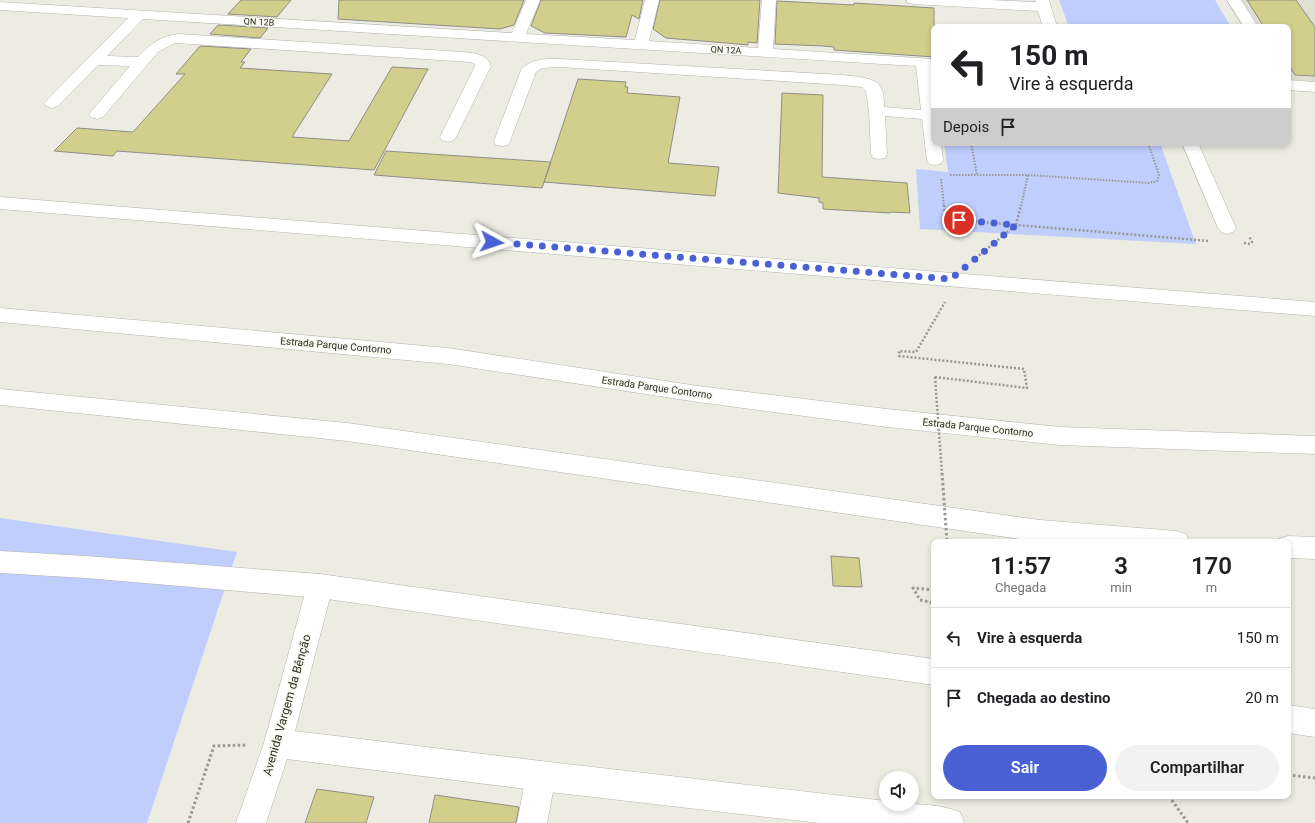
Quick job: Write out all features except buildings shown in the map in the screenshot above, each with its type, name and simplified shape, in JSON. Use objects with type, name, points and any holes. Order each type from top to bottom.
[{"type":"main road","points":[[518,38],[532,0]]},
{"type":"main road","points":[[641,46],[652,0]]},
{"type":"main road","points":[[765,52],[769,0]]},
{"type":"main road","points":[[913,0],[1043,4],[1049,24]]},
{"type":"main road","points":[[1234,0],[1249,24]]},
{"type":"main road","name":"QN 12B","points":[[0,6],[518,38]]},
{"type":"main road","points":[[52,103],[139,15]]},
{"type":"main road","points":[[97,114],[142,62],[160,44],[170,39],[179,38],[472,57],[482,62],[483,66],[448,137]]},
{"type":"main road","name":"QN 12A","points":[[518,38],[928,63]]},
{"type":"main road","points":[[95,60],[142,62]]},
{"type":"main road","points":[[502,141],[529,70],[534,66],[547,62],[858,82],[871,86],[874,89],[877,111],[879,154]]},
{"type":"main road","points":[[928,63],[931,122]]},
{"type":"main road","points":[[1291,85],[1315,87]]},
{"type":"main road","points":[[877,111],[930,115]]},
{"type":"main road","points":[[935,146],[938,167]]},
{"type":"main road","points":[[1191,146],[1227,228]]},
{"type":"main road","points":[[0,203],[951,279],[1315,310]]},
{"type":"main road","name":"Estrada Parque Contorno","points":[[0,315],[448,356],[698,394],[887,418],[1060,436],[1315,445]]},
{"type":"main road","points":[[0,397],[347,432],[1040,531],[1140,539]]},
{"type":"main road","points":[[1291,547],[1315,548]]},
{"type":"main road","points":[[0,562],[86,567],[320,586],[931,672]]},
{"type":"main road","name":"Avenida Vargem da Bênção","points":[[251,823],[278,743],[320,586]]},
{"type":"main road","points":[[1291,719],[1315,723]]},
{"type":"main road","points":[[278,743],[541,776],[949,823]]},
{"type":"main road","points":[[532,823],[541,776]]},
{"type":"path","points":[[972,146],[977,175]]},
{"type":"path","points":[[947,175],[1028,175],[1149,183],[1157,181],[1159,175],[1149,146]]},
{"type":"path","points":[[938,167],[945,219],[1213,242]]},
{"type":"path","points":[[947,539],[935,377],[1027,388],[1024,369],[899,356],[900,351],[916,352],[951,291],[951,279],[1016,225],[1028,175]]},
{"type":"path","points":[[1243,243],[1250,244],[1252,242],[1248,235]]},
{"type":"path","points":[[931,590],[913,588],[920,600],[931,602]]},
{"type":"path","points":[[188,823],[214,746],[278,743]]},
{"type":"path","points":[[1291,775],[1315,778]]},
{"type":"path","points":[[1171,799],[1188,823]]},
{"type":"shaded area","points":[[1059,0],[1215,0],[1229,24],[1068,24]]},
{"type":"shaded area","points":[[1226,0],[1315,0],[1315,86],[1291,84],[1291,24],[1240,24]]},
{"type":"shaded area","points":[[944,146],[1161,146],[1196,244],[920,229],[916,169],[948,172]]},
{"type":"shaded area","points":[[0,518],[237,552],[147,823],[0,823]]},
{"type":"route","points":[[492,242],[951,279],[1016,225],[959,220]]}]
